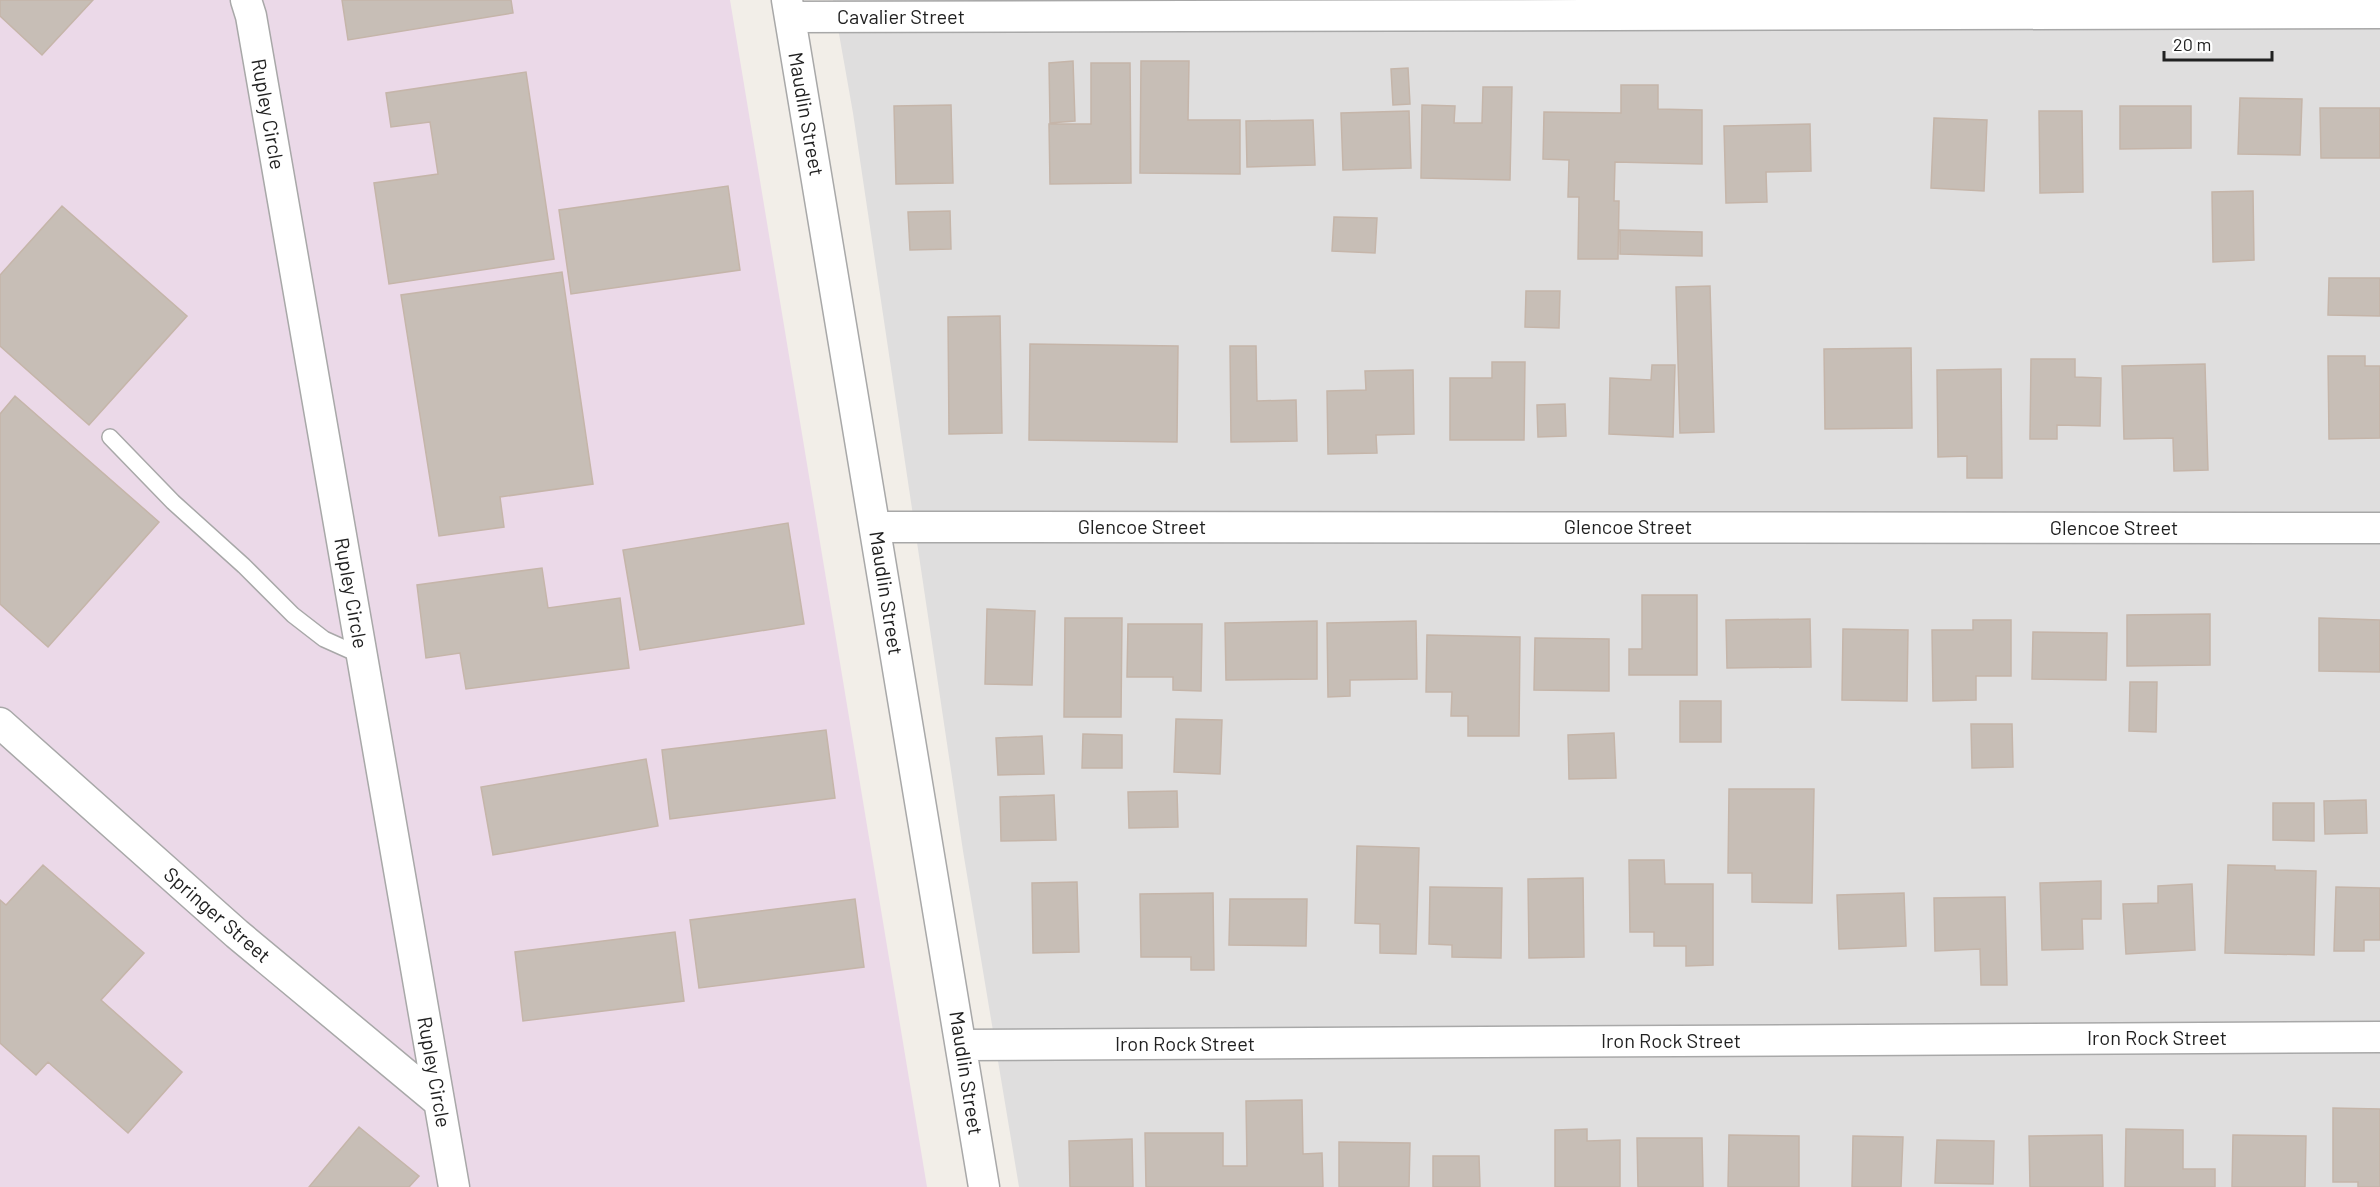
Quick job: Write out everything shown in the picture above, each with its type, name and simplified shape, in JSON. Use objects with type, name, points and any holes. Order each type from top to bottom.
[{"type":"street","name":"Rupley Circle","points":[[246,0],[253,28],[454,1187]]},
{"type":"street","name":"Cavalier Street","points":[[788,9],[2380,14]]},
{"type":"street","name":"Maudlin Street","points":[[788,9],[984,1187]]},
{"type":"street","name":"Glencoe Street","points":[[875,527],[2380,528]]},
{"type":"street","name":"Springer Street","points":[[0,723],[237,934],[439,1102]]},
{"type":"street","name":"Iron Rock Street","points":[[962,1045],[2380,1037]]},
{"type":"lane","points":[[110,437],[173,502],[244,566],[293,615],[324,639],[362,656]]},
{"type":"shaded area","points":[[0,0],[730,0],[927,1187],[0,1187]]},
{"type":"shaded area","points":[[833,0],[2380,0],[2380,1187],[1019,1187],[963,851],[853,113]]},
{"type":"building","points":[[0,0],[93,0],[42,55],[0,16]]},
{"type":"building","points":[[342,0],[511,0],[513,13],[348,40]]},
{"type":"building","points":[[1073,61],[1075,121],[1050,123],[1049,63]]},
{"type":"building","points":[[1141,61],[1189,61],[1188,120],[1240,120],[1240,174],[1140,173]]},
{"type":"building","points":[[1091,63],[1130,63],[1131,183],[1050,184],[1049,124],[1091,124]]},
{"type":"building","points":[[1408,68],[1410,104],[1393,105],[1391,69]]},
{"type":"building","points":[[526,72],[554,259],[389,284],[374,183],[438,174],[430,122],[391,127],[386,93]]},
{"type":"building","points":[[1621,85],[1658,85],[1658,109],[1702,110],[1702,164],[1615,162],[1614,201],[1619,201],[1618,259],[1578,259],[1579,197],[1568,197],[1569,160],[1543,159],[1544,112],[1621,113]]},
{"type":"building","points":[[1483,87],[1512,87],[1510,180],[1421,178],[1422,105],[1455,106],[1454,123],[1482,123]]},
{"type":"building","points":[[2240,98],[2302,99],[2300,155],[2238,154]]},
{"type":"building","points":[[951,105],[953,183],[896,184],[894,106]]},
{"type":"building","points":[[2120,106],[2191,106],[2191,148],[2120,149]]},
{"type":"building","points":[[2320,108],[2380,108],[2380,158],[2321,158]]},
{"type":"building","points":[[1409,111],[1411,168],[1343,170],[1341,113]]},
{"type":"building","points":[[2039,111],[2082,111],[2083,192],[2040,193]]},
{"type":"building","points":[[1934,118],[1987,120],[1984,191],[1931,188]]},
{"type":"building","points":[[1313,120],[1315,165],[1247,167],[1246,121]]},
{"type":"building","points":[[1810,124],[1811,171],[1766,172],[1767,202],[1726,203],[1724,126]]},
{"type":"building","points":[[728,186],[740,270],[571,294],[559,210]]},
{"type":"building","points":[[2253,191],[2254,260],[2213,262],[2212,192]]},
{"type":"building","points":[[62,206],[187,316],[89,425],[0,346],[0,275]]},
{"type":"building","points":[[950,211],[951,249],[910,250],[908,212]]},
{"type":"building","points":[[1334,217],[1377,218],[1375,253],[1332,251]]},
{"type":"building","points":[[1620,230],[1702,232],[1702,256],[1620,254]]},
{"type":"building","points":[[562,272],[593,484],[500,497],[504,527],[439,536],[401,295]]},
{"type":"building","points":[[2329,278],[2380,278],[2380,316],[2328,315]]},
{"type":"building","points":[[1710,286],[1714,432],[1680,433],[1676,287]]},
{"type":"building","points":[[1526,291],[1560,291],[1559,328],[1525,327]]},
{"type":"building","points":[[1000,316],[1002,433],[949,434],[948,317]]},
{"type":"building","points":[[1030,344],[1178,346],[1177,442],[1029,440]]},
{"type":"building","points":[[1230,346],[1256,346],[1257,401],[1296,400],[1297,441],[1231,442]]},
{"type":"building","points":[[1911,348],[1912,428],[1825,429],[1824,349]]},
{"type":"building","points":[[2328,356],[2365,356],[2365,366],[2380,366],[2380,438],[2329,439]]},
{"type":"building","points":[[2031,359],[2075,359],[2075,377],[2101,378],[2100,426],[2057,425],[2057,439],[2030,439]]},
{"type":"building","points":[[1492,362],[1525,362],[1524,440],[1450,440],[1450,378],[1492,378]]},
{"type":"building","points":[[2205,364],[2208,470],[2174,471],[2173,438],[2124,439],[2122,366]]},
{"type":"building","points":[[1652,365],[1675,365],[1673,437],[1609,434],[1610,378],[1651,380]]},
{"type":"building","points":[[2001,369],[2002,478],[1967,478],[1967,456],[1938,457],[1937,370]]},
{"type":"building","points":[[1413,370],[1414,434],[1376,435],[1377,453],[1328,454],[1327,391],[1366,390],[1365,371]]},
{"type":"building","points":[[15,396],[159,522],[48,647],[0,604],[0,414]]},
{"type":"building","points":[[1565,404],[1566,436],[1538,437],[1537,405]]},
{"type":"building","points":[[788,523],[804,624],[640,650],[623,550]]},
{"type":"building","points":[[542,568],[548,608],[620,598],[629,668],[466,689],[460,653],[426,658],[417,585]]},
{"type":"building","points":[[1642,595],[1697,595],[1697,675],[1629,675],[1629,649],[1642,649]]},
{"type":"building","points":[[987,609],[1035,611],[1032,685],[985,684]]},
{"type":"building","points":[[2210,614],[2210,665],[2127,666],[2127,615]]},
{"type":"building","points":[[1065,618],[1122,618],[1121,717],[1064,717]]},
{"type":"building","points":[[2319,618],[2380,620],[2380,672],[2319,671]]},
{"type":"building","points":[[1810,619],[1811,667],[1727,668],[1726,620]]},
{"type":"building","points":[[1973,620],[2011,620],[2011,676],[1976,676],[1976,700],[1933,701],[1932,630],[1973,630]]},
{"type":"building","points":[[1317,621],[1317,679],[1226,680],[1225,623]]},
{"type":"building","points":[[1416,621],[1417,679],[1350,680],[1350,696],[1328,697],[1327,623]]},
{"type":"building","points":[[1128,624],[1202,624],[1201,691],[1173,690],[1173,677],[1127,677]]},
{"type":"building","points":[[1843,629],[1908,630],[1907,701],[1842,700]]},
{"type":"building","points":[[2033,632],[2107,633],[2106,680],[2032,679]]},
{"type":"building","points":[[1427,635],[1520,637],[1519,736],[1468,736],[1468,716],[1451,716],[1452,692],[1426,692]]},
{"type":"building","points":[[1535,638],[1609,639],[1609,691],[1534,690]]},
{"type":"building","points":[[2130,682],[2157,682],[2156,732],[2129,731]]},
{"type":"building","points":[[1680,701],[1721,701],[1721,742],[1680,742]]},
{"type":"building","points":[[1176,719],[1222,720],[1220,774],[1174,772]]},
{"type":"building","points":[[1971,724],[2012,724],[2013,767],[1972,768]]},
{"type":"building","points":[[826,730],[835,798],[670,819],[662,750]]},
{"type":"building","points":[[1614,733],[1616,778],[1569,779],[1568,735]]},
{"type":"building","points":[[1083,734],[1122,735],[1122,768],[1082,768]]},
{"type":"building","points":[[1042,736],[1044,774],[998,775],[996,738]]},
{"type":"building","points":[[646,759],[658,826],[493,855],[481,787]]},
{"type":"building","points":[[1729,789],[1814,789],[1812,903],[1752,902],[1752,873],[1728,873]]},
{"type":"building","points":[[1177,791],[1178,827],[1129,828],[1128,792]]},
{"type":"building","points":[[1054,795],[1056,840],[1001,841],[1000,797]]},
{"type":"building","points":[[2366,800],[2367,833],[2325,834],[2324,801]]},
{"type":"building","points":[[2273,803],[2314,803],[2314,841],[2273,840]]},
{"type":"building","points":[[1357,846],[1419,848],[1416,954],[1380,953],[1380,924],[1355,923]]},
{"type":"building","points":[[1629,860],[1664,860],[1665,884],[1713,884],[1713,965],[1686,966],[1686,946],[1654,946],[1654,932],[1630,932]]},
{"type":"building","points":[[43,865],[144,953],[101,1000],[182,1072],[128,1133],[48,1062],[36,1075],[0,1043],[0,900],[6,905]]},
{"type":"building","points":[[2228,865],[2275,866],[2275,870],[2316,871],[2314,955],[2225,953]]},
{"type":"building","points":[[1583,878],[1584,957],[1529,958],[1528,879]]},
{"type":"building","points":[[2101,881],[2101,919],[2082,919],[2083,949],[2042,950],[2040,883]]},
{"type":"building","points":[[1077,882],[1079,952],[1033,953],[1032,883]]},
{"type":"building","points":[[2192,884],[2195,950],[2126,954],[2123,904],[2158,903],[2158,886]]},
{"type":"building","points":[[1430,887],[1502,888],[1501,958],[1452,957],[1452,945],[1429,944]]},
{"type":"building","points":[[2336,887],[2380,888],[2380,940],[2364,940],[2364,951],[2334,951]]},
{"type":"building","points":[[1213,893],[1214,970],[1191,970],[1191,957],[1141,957],[1140,894]]},
{"type":"building","points":[[1904,893],[1906,946],[1839,949],[1837,895]]},
{"type":"building","points":[[2005,897],[2007,985],[1981,985],[1980,949],[1935,951],[1934,898]]},
{"type":"building","points":[[855,899],[864,967],[699,988],[690,920]]},
{"type":"building","points":[[1230,899],[1307,899],[1306,946],[1229,945]]},
{"type":"building","points":[[675,932],[684,1001],[523,1021],[515,952]]},
{"type":"building","points":[[1302,1100],[1303,1154],[1322,1153],[1323,1187],[1146,1187],[1145,1133],[1223,1133],[1223,1166],[1247,1166],[1246,1101]]},
{"type":"building","points":[[2333,1108],[2380,1109],[2380,1187],[2358,1187],[2358,1182],[2333,1182]]},
{"type":"building","points":[[359,1127],[419,1176],[409,1187],[309,1187]]},
{"type":"building","points":[[1587,1129],[1587,1141],[1620,1140],[1620,1187],[1555,1187],[1555,1130]]},
{"type":"building","points":[[2126,1129],[2183,1130],[2183,1169],[2215,1169],[2215,1187],[2125,1187]]},
{"type":"building","points":[[1729,1135],[1799,1136],[1799,1187],[1728,1187]]},
{"type":"building","points":[[2102,1135],[2103,1187],[2030,1187],[2029,1136]]},
{"type":"building","points":[[2233,1135],[2306,1136],[2305,1187],[2232,1187]]},
{"type":"building","points":[[1853,1136],[1903,1137],[1901,1187],[1852,1187]]},
{"type":"building","points":[[1637,1138],[1702,1138],[1703,1187],[1638,1187]]},
{"type":"building","points":[[1132,1139],[1133,1187],[1070,1187],[1069,1141]]},
{"type":"building","points":[[1937,1140],[1994,1141],[1993,1184],[1935,1183]]},
{"type":"building","points":[[1339,1142],[1410,1143],[1409,1187],[1339,1187]]},
{"type":"building","points":[[1433,1156],[1479,1156],[1480,1187],[1433,1187]]}]
